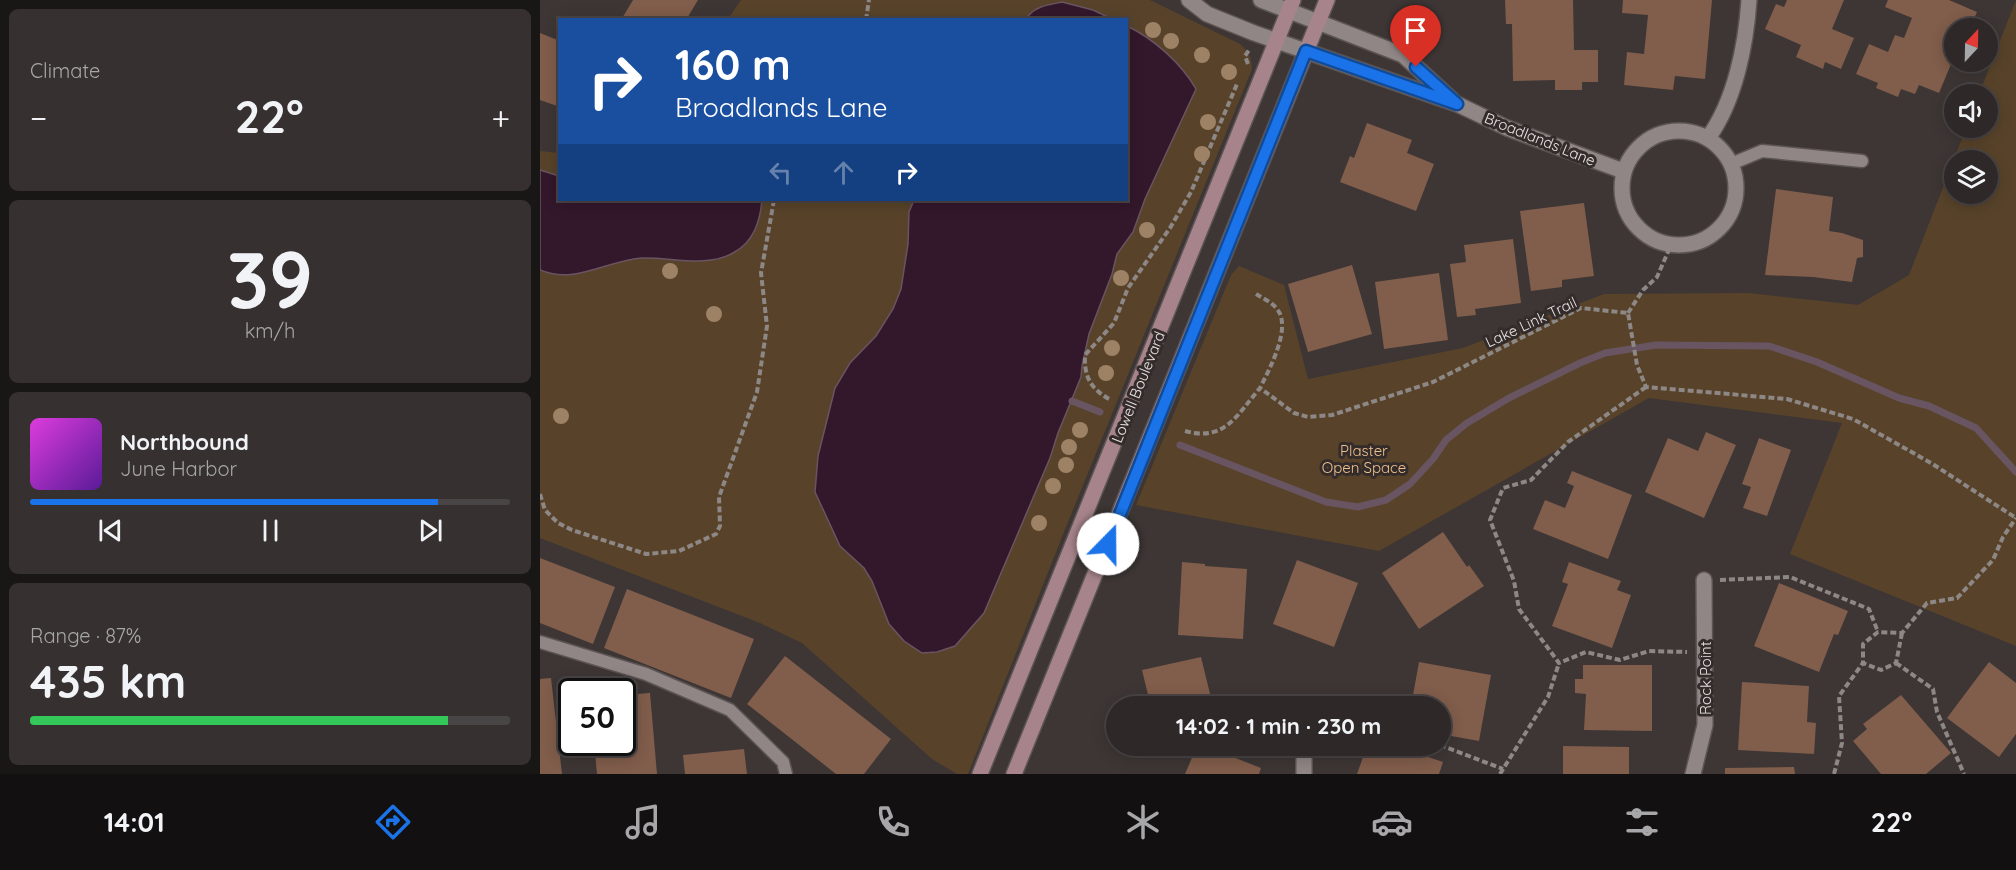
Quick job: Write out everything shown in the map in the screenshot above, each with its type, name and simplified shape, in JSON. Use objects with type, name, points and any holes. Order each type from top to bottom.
[{"type":"main road","name":"Lowell Boulevard","points":[[1014,774],[1327,0]]},
{"type":"main road","name":"Lowell Boulevard","points":[[980,774],[1291,5]]},
{"type":"street","name":"Broadlands Lane","points":[[1190,0],[1207,14],[1457,104],[1507,128],[1623,171]]},
{"type":"street","name":"Broadlands Lane","points":[[1261,0],[1291,5],[1318,21],[1403,55],[1457,104]]},
{"type":"street","points":[[1708,138],[1734,85],[1744,43],[1749,0]]},
{"type":"street","points":[[1674,130],[1692,131],[1708,138],[1722,149],[1731,164],[1736,180],[1736,198],[1730,215],[1719,229],[1705,239],[1688,244],[1671,245],[1652,239],[1636,227],[1625,210],[1621,191],[1623,171],[1630,156],[1642,143],[1657,134],[1674,130]]},
{"type":"street","name":"Rock Point","points":[[1693,774],[1705,725],[1704,580]]},
{"type":"street","points":[[1304,756],[1304,774]]},
{"type":"lane","points":[[1731,164],[1762,151],[1862,161]]},
{"type":"lane","points":[[540,642],[646,674],[730,710],[783,762],[786,774]]},
{"type":"path","points":[[866,18],[869,0]]},
{"type":"path","points":[[1245,72],[1248,65],[1245,56],[1248,53]]},
{"type":"path","points":[[1109,399],[1096,391],[1084,368],[1085,355],[1114,323],[1128,288],[1170,228],[1191,192],[1235,86],[1242,79]]},
{"type":"path","points":[[540,494],[545,510],[558,523],[572,530],[646,554],[678,551],[716,534],[720,526],[719,497],[757,392],[767,326],[761,273],[774,201]]},
{"type":"path","points":[[1646,387],[1637,365],[1628,313],[1642,290],[1657,277],[1671,245]]},
{"type":"path","points":[[1185,431],[1204,435],[1214,434],[1222,429],[1260,388],[1273,363],[1281,336],[1282,322],[1279,312],[1269,301],[1256,294]]},
{"type":"path","name":"Lake Link Trail","points":[[1260,388],[1294,413],[1308,417],[1332,415],[1433,382],[1581,308],[1628,313]]},
{"type":"path","points":[[1559,663],[1519,609],[1514,581],[1490,520],[1503,488],[1531,480],[1568,442],[1646,387],[1787,399],[1853,419],[1931,463],[2016,518],[2003,537],[1994,560],[1957,598],[1928,603],[1902,633],[1896,663]]},
{"type":"path","points":[[1704,580],[1790,577],[1869,609],[1878,632]]},
{"type":"path","points":[[1834,774],[1842,743],[1839,696],[1863,663],[1863,644],[1878,632],[1902,633]]},
{"type":"path","points":[[1451,750],[1502,772],[1548,697],[1559,663],[1586,652],[1620,660],[1649,651],[1704,653]]},
{"type":"path","points":[[1863,663],[1881,670],[1896,663]]},
{"type":"path","points":[[1896,663],[1933,688],[1938,712],[1964,774]]},
{"type":"green space","points":[[741,0],[1150,0],[1240,44],[1251,58],[1252,69],[968,774],[957,774],[932,759],[802,643],[760,623],[540,538],[540,151],[558,153],[558,201],[1128,201],[1128,18],[729,18]]},
{"type":"green space","name":"Plaster Open Space","points":[[2016,0],[2016,646],[1790,554],[1842,423],[1649,398],[1379,551],[1136,505],[1231,275],[1239,266],[1284,285],[1308,379],[1463,348],[1604,294],[1749,293],[1858,305],[1909,275],[1944,185],[1944,204],[1998,204],[1998,150],[1957,150],[1962,138],[1998,138],[1998,84],[1983,84],[1988,72],[1998,72],[1998,46]]},
{"type":"shaded area","points":[[1062,2],[1093,10],[1110,18],[1027,18],[1037,9]]},
{"type":"shaded area","points":[[1128,27],[1166,53],[1183,70],[1196,89],[1145,199],[1133,232],[1117,254],[1112,274],[1089,334],[1081,377],[1050,458],[984,613],[955,646],[937,652],[922,653],[904,641],[889,624],[872,581],[864,568],[840,546],[815,492],[818,456],[835,388],[850,363],[876,336],[893,309],[901,289],[908,244],[909,212],[914,201],[1128,201]]},
{"type":"shaded area","points":[[540,170],[558,176],[558,201],[762,201],[760,216],[751,237],[733,253],[723,257],[700,261],[642,258],[566,275],[540,270]]},
{"type":"building","points":[[633,0],[698,0],[687,18],[622,18]]},
{"type":"building","points":[[1505,0],[1573,0],[1574,50],[1598,50],[1598,82],[1582,82],[1582,90],[1555,90],[1555,80],[1513,81],[1512,24],[1506,24]]},
{"type":"building","points":[[1623,0],[1712,0],[1705,79],[1675,76],[1673,90],[1624,85],[1627,52],[1644,54],[1648,15],[1622,13]]},
{"type":"building","points":[[1787,0],[1844,0],[1832,29],[1854,38],[1841,69],[1825,62],[1823,69],[1796,57],[1801,45],[1765,29],[1776,4],[1784,7]]},
{"type":"building","points":[[1888,0],[1949,0],[1977,12],[1974,18],[1944,18],[1944,72],[1948,72],[1939,93],[1919,85],[1915,94],[1901,89],[1898,97],[1876,88],[1878,83],[1856,74],[1869,44],[1888,52],[1895,35],[1904,38],[1912,18],[1885,7]]},
{"type":"building","points":[[540,33],[558,40],[558,106],[540,100]]},
{"type":"building","points":[[1367,123],[1412,140],[1407,153],[1434,164],[1416,211],[1340,182],[1350,156],[1354,158]]},
{"type":"building","points":[[1776,189],[1833,197],[1829,231],[1863,240],[1863,257],[1857,258],[1852,282],[1813,277],[1765,275]]},
{"type":"building","points":[[1584,203],[1594,276],[1562,280],[1562,287],[1531,291],[1520,211]]},
{"type":"building","points":[[1513,239],[1521,303],[1475,309],[1476,315],[1457,317],[1450,264],[1466,262],[1464,245]]},
{"type":"building","points":[[1352,265],[1372,334],[1308,352],[1288,284]]},
{"type":"building","points":[[1439,273],[1448,340],[1384,349],[1375,282]]},
{"type":"building","points":[[1706,432],[1736,445],[1704,518],[1645,492],[1668,438],[1698,451]]},
{"type":"building","points":[[1759,438],[1791,450],[1767,516],[1743,508],[1751,487],[1742,484]]},
{"type":"building","points":[[1572,471],[1632,495],[1608,559],[1533,529],[1545,500],[1565,508],[1574,486],[1567,483]]},
{"type":"building","points":[[1443,532],[1467,567],[1469,565],[1484,586],[1419,629],[1382,573]]},
{"type":"building","points":[[540,558],[615,587],[593,644],[540,623]]},
{"type":"building","points":[[1297,560],[1358,583],[1334,647],[1273,624]]},
{"type":"building","points":[[1182,562],[1247,569],[1243,639],[1178,635]]},
{"type":"building","points":[[1569,562],[1621,581],[1617,590],[1631,595],[1612,648],[1552,626],[1568,584],[1562,582]]},
{"type":"building","points":[[1779,583],[1848,611],[1838,635],[1834,634],[1819,672],[1754,646]]},
{"type":"building","points":[[627,589],[754,639],[731,698],[604,648]]},
{"type":"building","points":[[785,656],[891,739],[864,774],[836,774],[747,704]]},
{"type":"building","points":[[1201,657],[1211,696],[1148,696],[1142,670]]},
{"type":"building","points":[[1419,662],[1491,675],[1479,741],[1451,736],[1451,696],[1413,696]]},
{"type":"building","points":[[1989,662],[2016,683],[2016,734],[1999,757],[1947,718]]},
{"type":"building","points":[[1583,665],[1652,665],[1652,731],[1584,730],[1586,694],[1575,693],[1575,679],[1583,679]]},
{"type":"building","points":[[551,678],[558,756],[560,756],[562,774],[540,774],[540,679]]},
{"type":"building","points":[[1742,682],[1809,686],[1807,722],[1816,723],[1814,754],[1738,750]]},
{"type":"building","points":[[650,693],[657,774],[597,774],[595,756],[636,756],[636,694]]},
{"type":"building","points":[[1901,695],[1951,753],[1926,774],[1881,774],[1853,741],[1867,729],[1863,724]]},
{"type":"building","points":[[1563,746],[1629,747],[1629,774],[1563,774]]},
{"type":"building","points":[[744,749],[747,774],[685,774],[683,755]]},
{"type":"building","points":[[1193,756],[1230,756],[1261,768],[1259,774],[1185,774]]},
{"type":"building","points":[[1363,756],[1425,756],[1443,762],[1439,774],[1357,774]]},
{"type":"building","points":[[1794,767],[1795,774],[1725,774],[1725,768]]},
{"type":"waterway","points":[[1180,445],[1326,502],[1358,507],[1386,500],[1410,484],[1433,459],[1446,440],[1467,423],[1509,398],[1605,353],[1656,345],[1769,346],[1817,362],[1899,398],[1929,406],[1976,428],[2016,472]]},
{"type":"waterway","points":[[1072,401],[1100,412]]},
{"type":"route","points":[[1108,544],[1306,51],[1457,104],[1416,67]]}]
